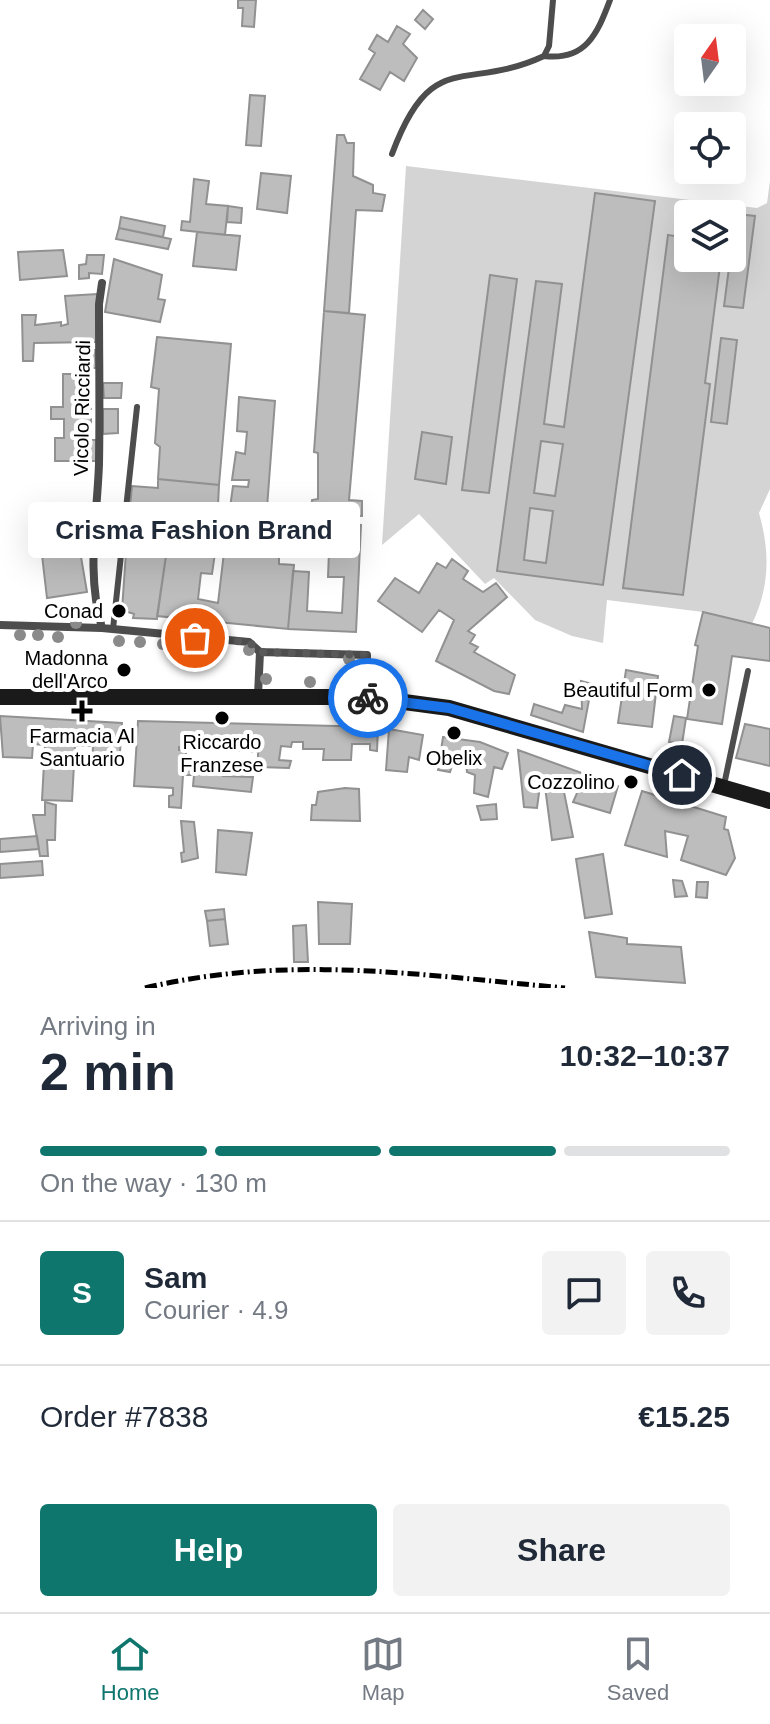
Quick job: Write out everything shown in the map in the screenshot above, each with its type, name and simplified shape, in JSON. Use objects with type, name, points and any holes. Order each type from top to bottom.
[{"type":"main road","points":[[0,697],[367,697],[449,708],[770,801]]},
{"type":"street","name":"Vicolo Ricciardi","points":[[102,283],[99,304],[99,465],[92,557],[94,599],[102,628]]},
{"type":"street","points":[[0,625],[102,628],[249,642],[260,652],[367,655],[367,697]]},
{"type":"street","points":[[258,695],[260,652]]},
{"type":"lane","points":[[544,56],[549,46],[553,0]]},
{"type":"lane","points":[[392,154],[405,120],[430,89],[452,78],[544,56],[565,59],[580,52],[604,16],[610,0]]},
{"type":"lane","points":[[113,629],[137,407]]},
{"type":"lane","points":[[724,787],[748,671]]},
{"type":"shaded area","points":[[406,166],[690,200],[674,200],[674,272],[746,272],[746,207],[757,208],[767,203],[770,181],[770,489],[759,513],[765,541],[766,569],[762,596],[752,624],[703,612],[607,600],[603,643],[572,636],[535,620],[494,578],[485,584],[419,514],[382,545]]},
{"type":"building","points":[[238,0],[256,0],[254,27],[242,26],[243,8],[238,8]]},
{"type":"building","points":[[423,10],[433,19],[425,29],[415,20]]},
{"type":"building","points":[[397,26],[410,34],[403,44],[417,58],[404,81],[390,72],[380,90],[360,79],[375,53],[369,49],[377,35],[388,42]]},
{"type":"building","points":[[250,95],[265,96],[261,146],[246,145]]},
{"type":"building","points":[[337,135],[344,135],[347,143],[354,143],[353,176],[373,185],[373,193],[385,195],[382,211],[356,210],[349,313],[324,311]]},
{"type":"building","points":[[261,173],[291,176],[287,213],[257,209]]},
{"type":"building","points":[[194,179],[209,181],[206,204],[228,206],[225,235],[181,230],[182,221],[190,222]]},
{"type":"building","points":[[595,193],[655,201],[603,585],[497,571],[536,281],[562,284],[544,424],[564,427]],"holes":[[[541,441],[563,444],[555,496],[534,493]],[[530,508],[553,511],[546,563],[524,560]]]},
{"type":"building","points":[[228,206],[242,208],[241,223],[227,222]]},
{"type":"building","points":[[746,215],[755,216],[743,308],[724,306],[728,272],[746,272]]},
{"type":"building","points":[[121,217],[165,226],[163,237],[119,228]]},
{"type":"building","points":[[119,228],[171,239],[168,249],[116,239]]},
{"type":"building","points":[[197,232],[240,236],[236,270],[193,266]]},
{"type":"building","points":[[668,235],[674,236],[674,272],[719,272],[705,383],[710,384],[683,595],[623,588]]},
{"type":"building","points":[[63,250],[67,276],[20,280],[18,252]]},
{"type":"building","points":[[87,255],[104,255],[102,274],[89,273],[89,278],[79,279],[79,265],[86,264]]},
{"type":"building","points":[[114,259],[162,275],[158,299],[165,300],[160,322],[105,312]]},
{"type":"building","points":[[490,275],[517,279],[489,493],[462,490]]},
{"type":"building","points":[[97,294],[96,342],[34,343],[33,361],[23,361],[22,315],[36,315],[35,325],[61,322],[61,326],[68,324],[65,296]]},
{"type":"building","points":[[324,311],[365,315],[349,500],[362,501],[362,516],[338,515],[336,524],[361,525],[356,632],[288,629],[293,571],[309,572],[307,611],[342,613],[344,577],[328,577],[329,551],[307,552],[312,500],[318,499],[318,453],[314,452]]},
{"type":"building","points":[[157,337],[231,344],[219,485],[158,479],[160,447],[155,443],[159,389],[151,387]]},
{"type":"building","points":[[721,338],[737,340],[727,424],[711,422]]},
{"type":"building","points":[[79,350],[95,350],[96,368],[86,368],[86,376],[80,376],[80,393],[91,393],[91,440],[96,440],[96,461],[55,461],[55,438],[64,438],[64,419],[51,419],[51,407],[63,407],[63,374],[76,374]]},
{"type":"building","points":[[103,383],[122,383],[121,398],[104,398]]},
{"type":"building","points":[[239,397],[275,401],[264,548],[225,544],[233,486],[248,487],[249,480],[232,480],[236,452],[245,454],[247,432],[237,431]]},
{"type":"building","points":[[103,409],[118,409],[118,433],[103,434]]},
{"type":"building","points":[[422,432],[452,437],[446,484],[415,479]]},
{"type":"building","points":[[158,479],[219,485],[216,546],[127,538],[132,486],[158,488]]},
{"type":"building","points":[[127,538],[168,542],[157,619],[133,618],[134,614],[122,610]]},
{"type":"building","points":[[168,542],[216,546],[212,574],[201,573],[198,599],[218,603],[225,544],[279,550],[279,564],[294,565],[288,629],[157,616]]},
{"type":"building","points":[[80,551],[87,592],[47,598],[42,555]]},
{"type":"building","points":[[452,559],[468,571],[463,579],[483,592],[496,583],[507,597],[468,631],[475,635],[470,643],[478,647],[474,652],[515,675],[509,694],[494,691],[436,661],[454,620],[439,610],[422,632],[378,601],[395,578],[419,593],[437,563],[446,568]]},
{"type":"building","name":"Beautiful Form","points":[[703,612],[770,628],[770,661],[732,656],[722,724],[687,719],[698,646],[695,645]]},
{"type":"building","points":[[626,670],[658,676],[652,727],[618,723]]},
{"type":"building","points":[[581,681],[592,684],[583,732],[531,715],[534,704],[562,713],[565,705],[582,709]]},
{"type":"building","points":[[0,716],[122,723],[119,766],[92,765],[93,746],[75,746],[72,801],[42,800],[45,745],[33,744],[32,758],[3,757]]},
{"type":"building","points":[[674,716],[686,718],[682,744],[669,742]]},
{"type":"building","points":[[138,721],[378,727],[377,751],[370,750],[370,744],[352,744],[351,760],[323,760],[324,749],[303,749],[303,742],[292,742],[291,747],[281,746],[279,760],[291,761],[289,768],[258,767],[258,752],[179,747],[179,750],[186,750],[186,760],[196,761],[195,774],[214,774],[215,771],[224,772],[223,776],[253,777],[251,792],[193,786],[194,775],[183,775],[181,808],[169,807],[173,788],[134,786]]},
{"type":"building","points":[[745,724],[770,729],[770,766],[736,758]]},
{"type":"building","points":[[389,729],[423,735],[419,760],[409,757],[407,772],[386,770]]},
{"type":"building","points":[[443,737],[480,742],[508,753],[502,769],[494,767],[488,797],[474,793],[475,775],[467,772],[466,763],[453,763],[450,772],[438,770]]},
{"type":"building","points":[[518,750],[618,786],[610,813],[573,802],[578,791],[563,787],[573,837],[552,840],[544,779],[535,777],[530,789],[539,793],[537,808],[524,807]]},
{"type":"building","points":[[359,789],[360,821],[311,820],[312,805],[316,805],[318,792]]},
{"type":"building","points":[[642,791],[726,817],[724,829],[728,830],[735,858],[726,875],[681,860],[688,836],[665,831],[667,857],[625,845]]},
{"type":"building","points":[[45,802],[56,805],[55,840],[47,840],[48,856],[40,856],[33,815],[45,815]]},
{"type":"building","points":[[496,804],[497,819],[481,820],[477,806]]},
{"type":"building","points":[[181,821],[194,822],[198,858],[182,862],[181,853],[184,852]]},
{"type":"building","points":[[218,830],[252,833],[246,875],[216,872]]},
{"type":"building","points":[[37,836],[39,849],[0,852],[0,839]]},
{"type":"building","points":[[603,854],[612,914],[585,918],[576,859]]},
{"type":"building","points":[[42,861],[43,875],[0,878],[0,864]]},
{"type":"building","points":[[673,880],[682,881],[687,896],[675,897]]},
{"type":"building","points":[[697,882],[708,882],[707,898],[696,897]]},
{"type":"building","points":[[318,902],[352,904],[350,944],[319,944]]},
{"type":"building","points":[[224,909],[225,919],[207,921],[205,911]]},
{"type":"building","points":[[225,919],[228,944],[210,946],[207,921]]},
{"type":"building","points":[[306,925],[308,962],[294,962],[293,926]]},
{"type":"building","points":[[589,932],[627,938],[627,944],[681,947],[685,983],[596,977]]},
{"type":"railway","points":[[145,988],[250,972],[302,970],[406,973],[565,988]]},
{"type":"way so far","points":[[195,638],[249,642],[260,652],[367,655],[368,698]]},
{"type":"place","name":"Conad","points":[[119,611]]},
{"type":"place","name":"Crisma Fashion Brand","points":[[195,638]]},
{"type":"place","name":"Madonna dell'Arco","points":[[124,670]]},
{"type":"place","name":"Beautiful Form","points":[[709,690]]},
{"type":"place","name":"Farmacia Al Santuario","points":[[82,711]]},
{"type":"place","name":"Riccardo Franzese","points":[[222,718]]},
{"type":"place","name":"Obelix","points":[[454,733]]},
{"type":"place","name":"Cozzolino","points":[[631,782]]},
{"type":"route","points":[[368,698],[449,708],[682,775]]}]
